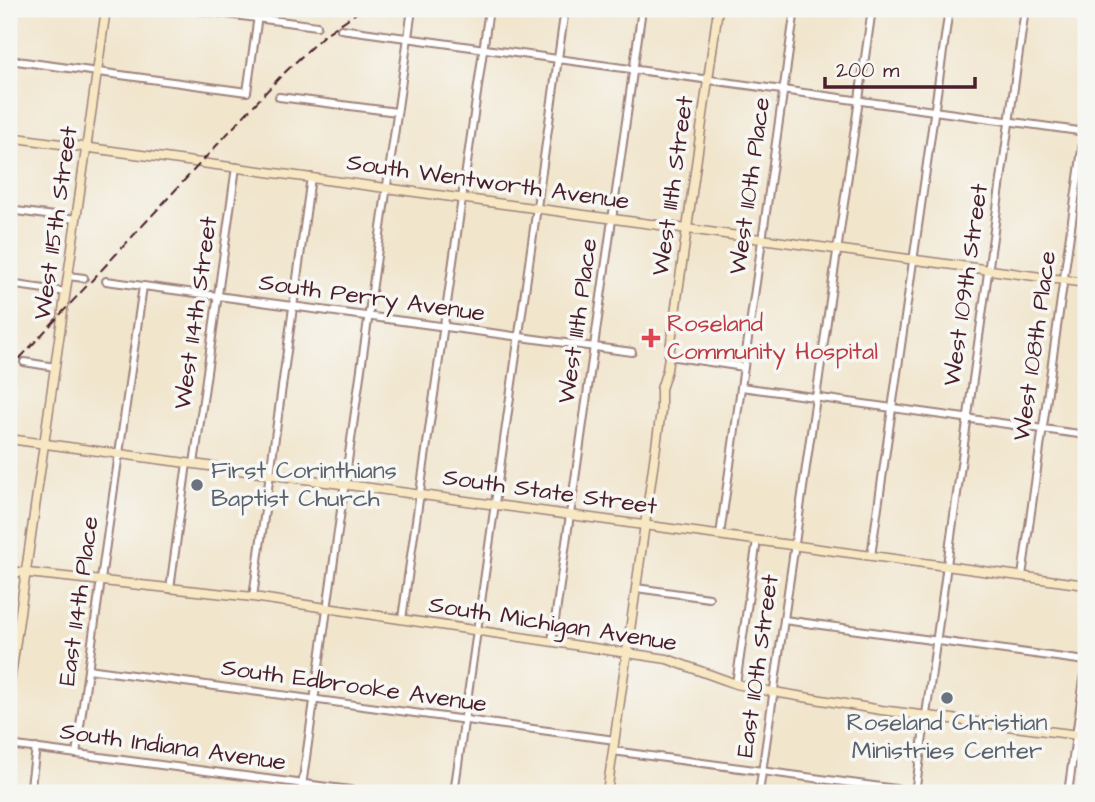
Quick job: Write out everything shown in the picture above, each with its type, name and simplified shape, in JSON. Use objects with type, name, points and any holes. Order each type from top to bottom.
[{"type":"street","name":"West 115th Street","points":[[9,690],[106,9]]},
{"type":"street","points":[[188,9],[317,26]]},
{"type":"street","points":[[9,60],[247,92],[259,9]]},
{"type":"street","points":[[301,793],[412,9]]},
{"type":"street","points":[[402,619],[489,9]]},
{"type":"street","points":[[454,793],[565,9]]},
{"type":"street","name":"West 111th Place","points":[[552,641],[642,9]]},
{"type":"street","name":"West 111th Street","points":[[607,793],[661,411],[661,389],[667,370],[718,9]]},
{"type":"street","name":"West 110th Place","points":[[720,535],[795,9]]},
{"type":"street","name":"East 110th Street","points":[[759,793],[872,9]]},
{"type":"street","points":[[871,556],[949,9]]},
{"type":"street","name":"West 109th Street","points":[[915,792],[1025,9]]},
{"type":"street","points":[[341,29],[1085,132]]},
{"type":"street","points":[[279,97],[397,112]]},
{"type":"street","name":"West 108th Place","points":[[1022,576],[1086,121]]},
{"type":"street","name":"South Wentworth Avenue","points":[[9,137],[1086,283]]},
{"type":"street","name":"West 114th Street","points":[[170,589],[218,296],[236,167]]},
{"type":"street","points":[[253,597],[312,177]]},
{"type":"street","points":[[9,210],[76,219]]},
{"type":"street","points":[[68,276],[84,278]]},
{"type":"street","name":"South Perry Avenue","points":[[106,281],[632,352]]},
{"type":"street","points":[[9,284],[66,292]]},
{"type":"street","name":"East 114th Place","points":[[76,754],[143,286]]},
{"type":"street","points":[[669,356],[744,367]]},
{"type":"street","points":[[24,362],[55,367]]},
{"type":"street","points":[[741,387],[1086,435]]},
{"type":"street","name":"South State Street","points":[[9,439],[1086,585]]},
{"type":"street","points":[[736,684],[757,540]]},
{"type":"street","name":"South Michigan Avenue","points":[[9,571],[253,597],[552,641],[667,659],[736,684],[774,692],[925,716],[1086,736]]},
{"type":"street","points":[[636,588],[709,598]]},
{"type":"street","points":[[784,620],[1086,663],[1068,793]]},
{"type":"street","name":"South Edbrooke Avenue","points":[[88,669],[615,740]]},
{"type":"street","name":"South Indiana Avenue","points":[[9,745],[373,793]]},
{"type":"street","points":[[30,793],[36,748]]},
{"type":"street","points":[[613,751],[926,793]]},
{"type":"railway","points":[[9,370],[279,78],[324,35],[362,9]]},
{"type":"place","name":"Roseland Community Hospital","points":[[651,338]]},
{"type":"place","name":"First Corinthians Baptist Church","points":[[197,485]]},
{"type":"place","name":"Roseland Christian Ministries Center","points":[[947,698]]}]
